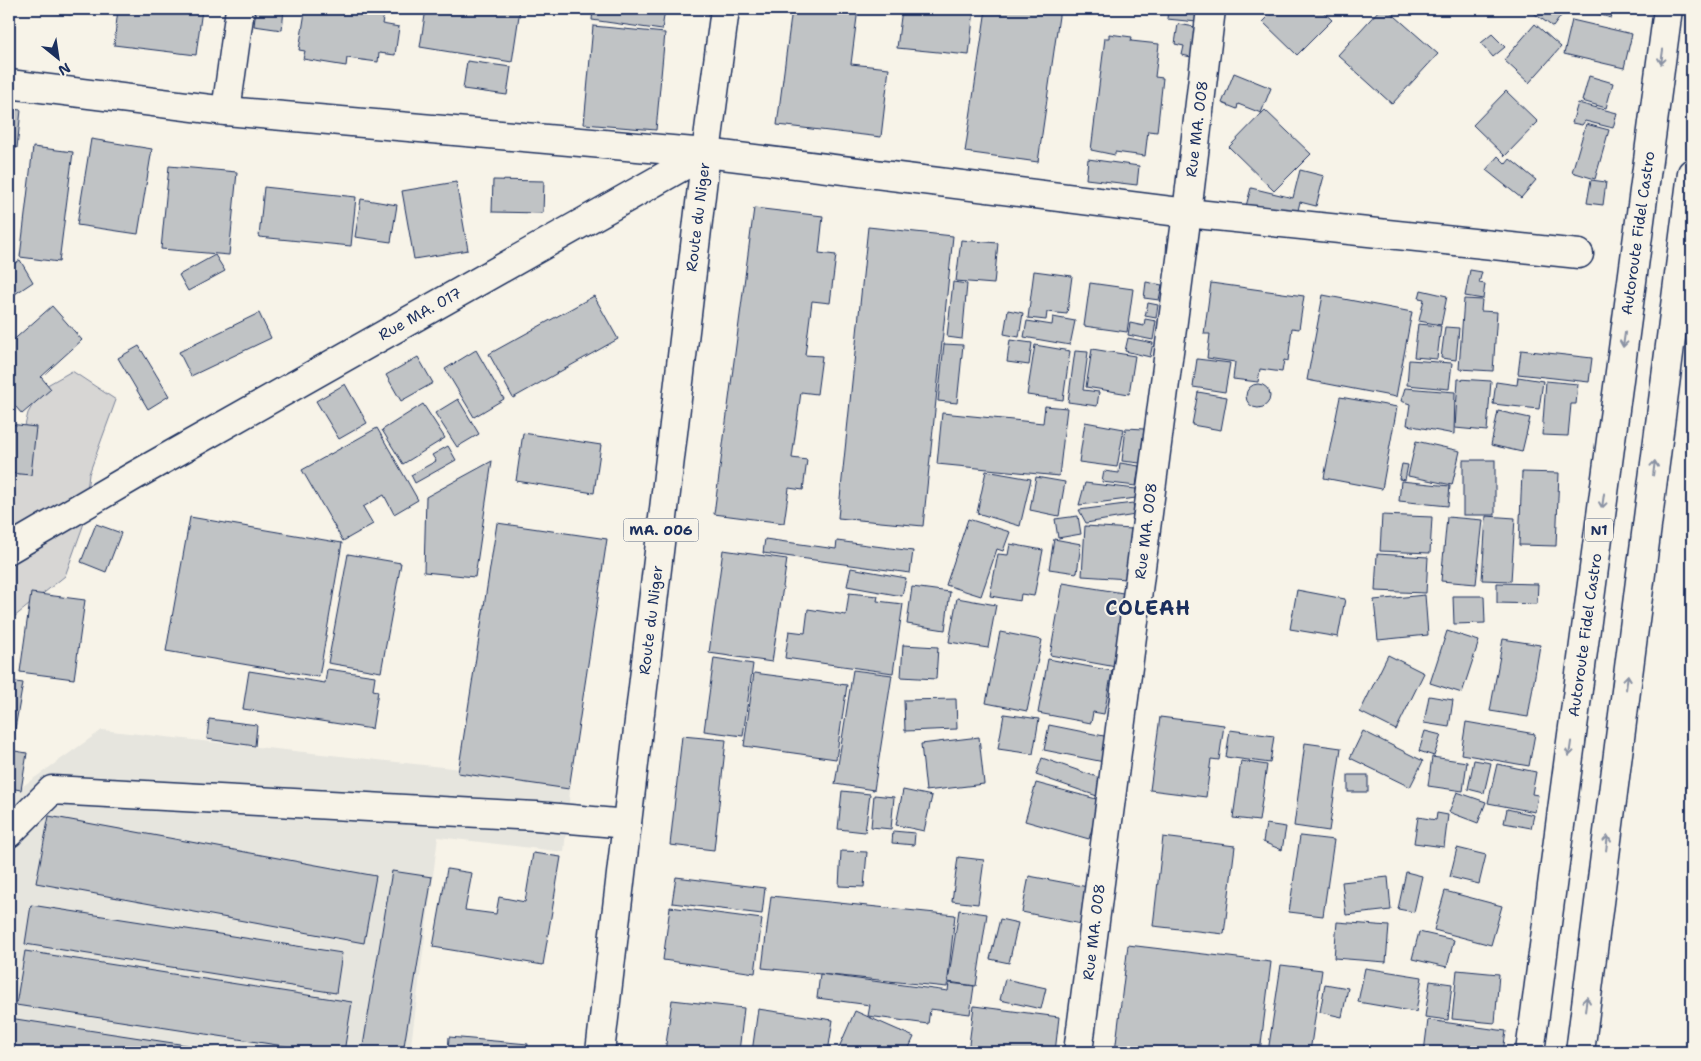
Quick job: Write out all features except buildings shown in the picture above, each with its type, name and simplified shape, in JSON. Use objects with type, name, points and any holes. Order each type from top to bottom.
[{"type":"main road","points":[[226,111],[240,9]]},
{"type":"main road","name":"Route du Niger","points":[[600,1052],[706,153],[725,9]]},
{"type":"main road","name":"Rue MA. 008","points":[[1078,1052],[1187,213],[1211,9]]},
{"type":"main road","name":"Autoroute Fidel Castro","points":[[1530,1052],[1668,9]]},
{"type":"main road","points":[[9,84],[226,111],[706,153],[1187,213],[1579,254]]},
{"type":"main road","name":"Rue MA. 017","points":[[9,549],[134,476],[706,153]]},
{"type":"main road","points":[[1580,1052],[1692,172]]},
{"type":"main road","points":[[9,833],[52,790],[536,816],[627,824]]},
{"type":"shaded area","points":[[72,371],[116,400],[89,474],[83,526],[65,576],[9,621],[9,468],[16,465],[28,413],[42,388]]},
{"type":"shaded area","points":[[102,730],[571,781],[564,852],[438,837],[410,1052],[9,1052],[9,796]]},
{"type":"shaded area","points":[[1692,977],[1692,1052],[1683,1052]]},
{"type":"district","name":"COLEAH","points":[[1148,608]]}]
